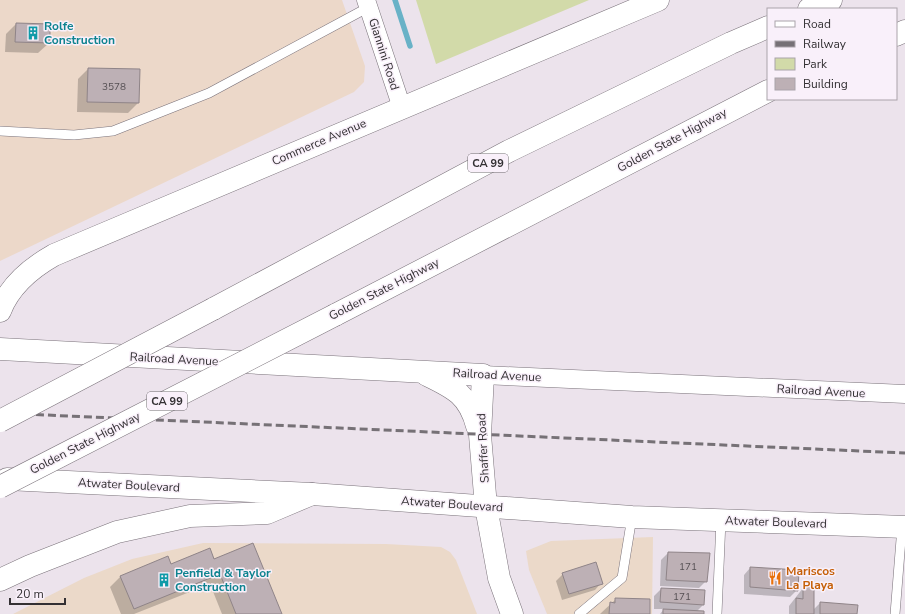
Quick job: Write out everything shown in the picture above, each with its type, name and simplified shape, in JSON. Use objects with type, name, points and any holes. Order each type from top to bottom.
[{"type":"main road","name":"Commerce Avenue","points":[[0,311],[18,281],[35,266],[54,255],[658,0]]},
{"type":"main road","points":[[811,8],[830,0]]},
{"type":"main road","name":"CA 99","points":[[0,421],[509,151],[731,42],[767,27]]},
{"type":"main road","name":"Golden State Highway","points":[[0,487],[767,92]]},
{"type":"main road","name":"Railroad Avenue","points":[[0,349],[483,375]]},
{"type":"main road","points":[[420,372],[452,388],[467,401],[474,412],[480,434]]},
{"type":"main road","name":"Shaffer Road","points":[[483,375],[480,434],[486,507],[499,578],[512,614]]},
{"type":"main road","name":"Atwater Boulevard","points":[[0,479],[312,494],[632,517],[904,527]]},
{"type":"main road","points":[[0,580],[30,566],[118,532],[190,516],[267,513],[312,494]]},
{"type":"street","name":"Giannini Road","points":[[368,4],[402,108]]},
{"type":"street","name":"Railroad Avenue","points":[[483,375],[905,394]]},
{"type":"lane","points":[[0,130],[74,135],[113,131],[209,93],[368,4]]},
{"type":"lane","points":[[579,614],[622,578],[632,517]]},
{"type":"lane","points":[[717,614],[721,520]]},
{"type":"lane","points":[[895,614],[904,527]]},
{"type":"shaded area","points":[[0,0],[342,0],[365,66],[364,82],[354,92],[0,261]]},
{"type":"shaded area","points":[[653,537],[652,614],[547,614],[529,570],[526,551],[551,541]]},
{"type":"shaded area","points":[[203,543],[386,544],[441,547],[450,552],[456,560],[477,614],[13,614],[84,578],[132,559]]},
{"type":"green space","points":[[416,0],[589,0],[436,64]]},
{"type":"building","name":"Rolfe Construction","points":[[16,23],[50,24],[50,43],[15,42]]},
{"type":"building","points":[[88,68],[140,69],[139,103],[87,102]]},
{"type":"building","name":"Penfield & Taylor Construction","points":[[253,543],[282,614],[236,614],[220,574],[134,609],[120,576],[168,556],[171,564],[210,548],[214,559]]},
{"type":"building","points":[[668,552],[710,553],[707,582],[666,580]]},
{"type":"building","points":[[596,562],[603,584],[569,594],[562,573]]},
{"type":"building","name":"Mariscos La Playa","points":[[750,567],[799,570],[798,591],[750,587]]},
{"type":"building","points":[[803,587],[814,587],[814,614],[796,614],[796,598],[803,599]]},
{"type":"building","points":[[661,588],[705,590],[704,605],[660,602]]},
{"type":"building","points":[[615,598],[650,599],[650,614],[609,614],[610,602],[615,603]]},
{"type":"building","points":[[820,602],[858,605],[857,614],[820,614]]},
{"type":"building","points":[[663,609],[704,611],[704,614],[663,614]]},
{"type":"waterway","points":[[395,0],[410,46]]},
{"type":"railway","points":[[0,413],[905,453]]},
{"type":"place","name":"Rolfe Construction","points":[[33,33]]},
{"type":"place","name":"Mariscos La Playa","points":[[775,578]]},
{"type":"place","name":"Penfield & Taylor Construction","points":[[164,580]]}]
